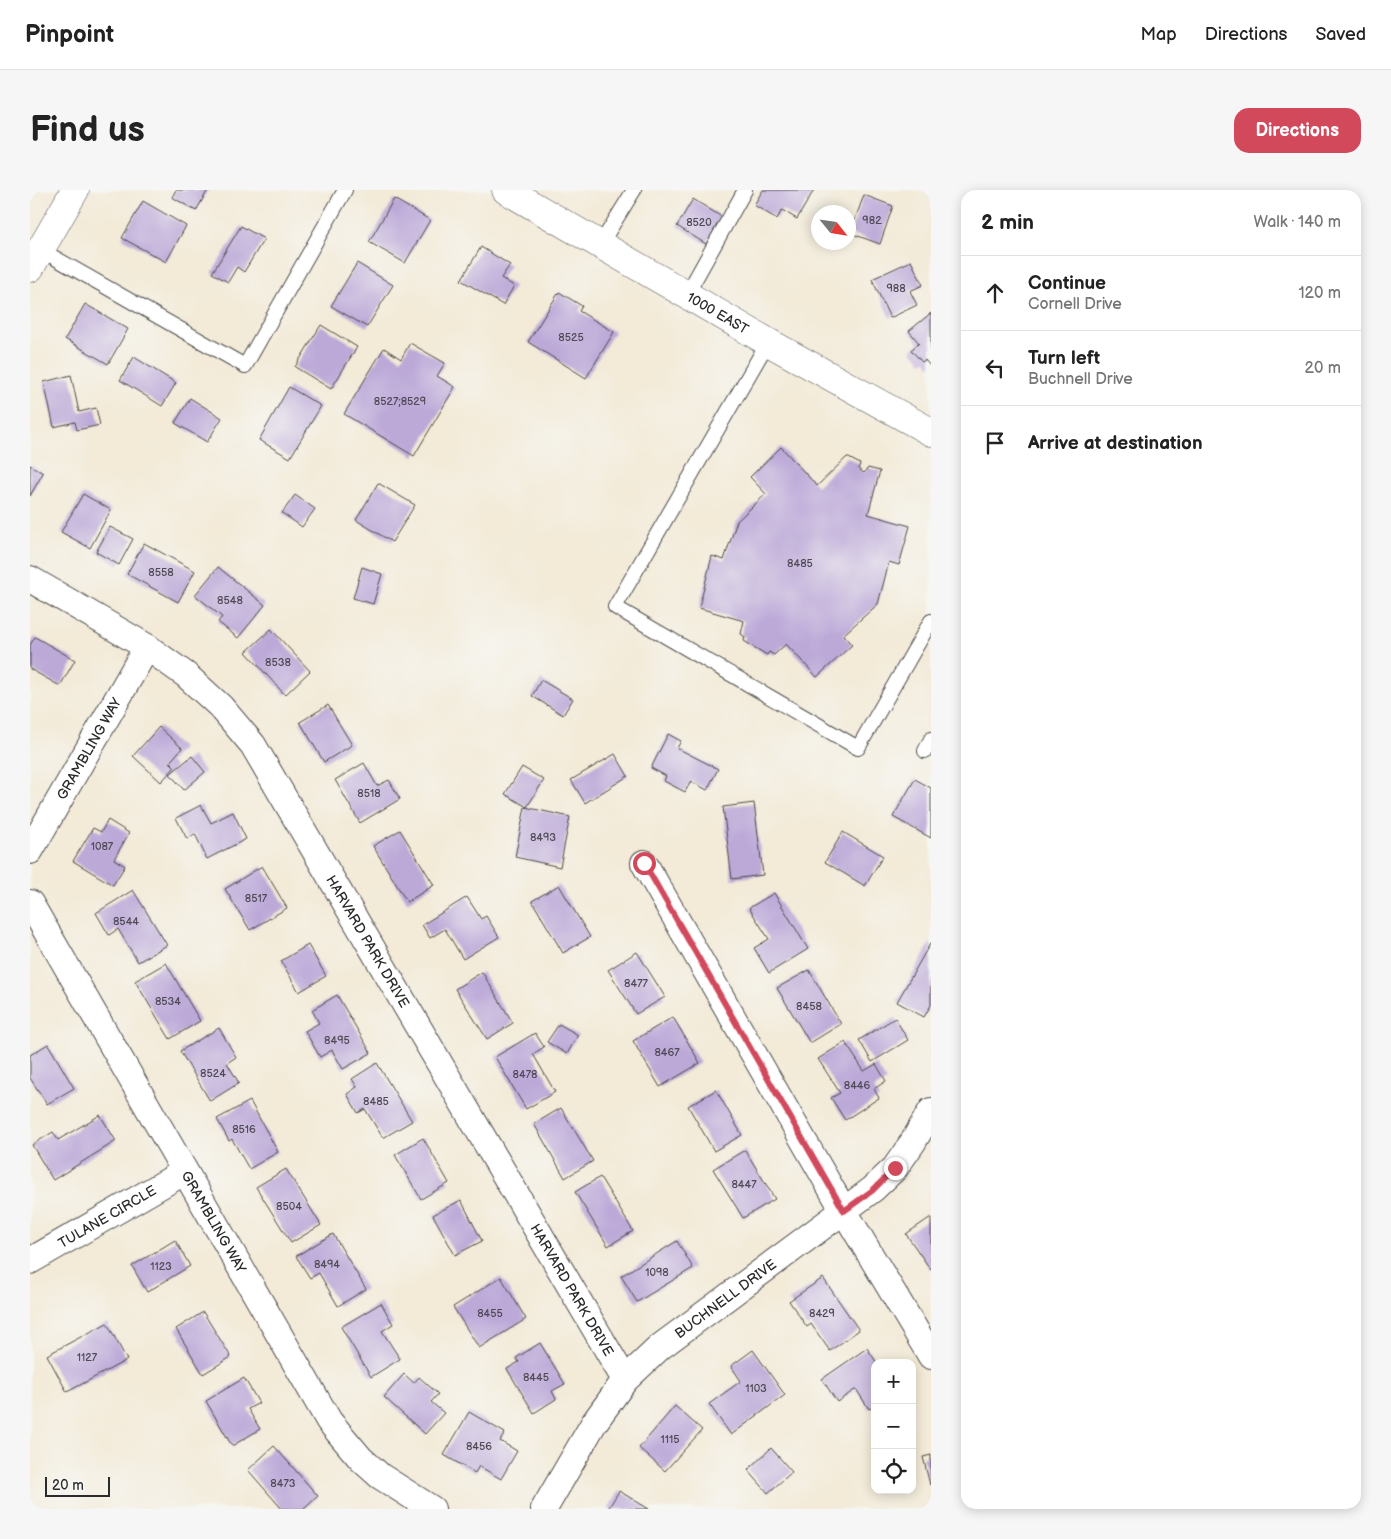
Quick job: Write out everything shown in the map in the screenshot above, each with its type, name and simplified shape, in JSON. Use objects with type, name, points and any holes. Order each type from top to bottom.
[{"type":"street","points":[[35,259],[75,190]]},
{"type":"street","name":"1000 EAST","points":[[506,190],[768,342],[931,432]]},
{"type":"street","name":"HARVARD PARK DRIVE","points":[[30,579],[147,647],[186,675],[221,708],[253,745],[625,1380]]},
{"type":"street","name":"GRAMBLING WAY","points":[[30,851],[147,647]]},
{"type":"street","points":[[644,863],[844,1211],[931,1356]]},
{"type":"street","name":"GRAMBLING WAY","points":[[30,903],[329,1420],[361,1459],[380,1476],[432,1509]]},
{"type":"street","name":"BUCHNELL DRIVE","points":[[544,1509],[594,1423],[625,1380],[660,1347],[873,1190],[895,1168],[931,1111]]},
{"type":"street","name":"TULANE CIRCLE","points":[[30,1260],[184,1172]]},
{"type":"lane","points":[[35,259],[245,366],[345,190]]},
{"type":"lane","points":[[600,244],[634,190]]},
{"type":"lane","points":[[687,294],[745,190]]},
{"type":"lane","points":[[768,342],[615,607],[858,748],[931,621]]},
{"type":"building","points":[[176,190],[208,190],[196,211],[172,197]]},
{"type":"building","points":[[763,190],[814,190],[797,219],[782,210],[777,219],[754,205]]},
{"type":"building","points":[[864,195],[893,206],[880,244],[856,235],[856,217]]},
{"type":"building","points":[[394,199],[430,220],[405,263],[369,242]]},
{"type":"building","points":[[693,199],[722,217],[706,244],[677,226]]},
{"type":"building","points":[[143,201],[186,226],[166,262],[122,238]]},
{"type":"building","points":[[241,226],[264,239],[244,272],[237,267],[228,282],[212,273]]},
{"type":"building","points":[[481,247],[510,265],[501,278],[514,286],[503,305],[461,280]]},
{"type":"building","points":[[911,261],[923,285],[910,291],[917,305],[890,318],[872,279]]},
{"type":"building","points":[[357,263],[393,285],[367,327],[331,306]]},
{"type":"building","points":[[559,292],[582,306],[579,311],[614,332],[586,378],[528,342]]},
{"type":"building","points":[[85,304],[128,329],[108,364],[65,339]]},
{"type":"building","points":[[931,313],[931,367],[925,360],[922,362],[911,350],[919,343],[909,331]]},
{"type":"building","points":[[321,325],[357,347],[331,389],[295,367]]},
{"type":"building","points":[[410,343],[445,363],[437,376],[455,387],[414,456],[344,414],[384,348],[401,359]]},
{"type":"building","points":[[134,357],[176,383],[162,406],[120,380]]},
{"type":"building","points":[[71,375],[79,412],[96,408],[100,425],[77,430],[75,422],[54,427],[44,382]]},
{"type":"building","points":[[289,387],[321,406],[290,458],[259,440]]},
{"type":"building","points":[[190,398],[222,418],[207,442],[175,423]]},
{"type":"building","points":[[781,447],[817,486],[847,457],[860,464],[858,469],[864,473],[868,468],[880,471],[868,514],[910,526],[899,565],[889,562],[878,604],[843,635],[852,645],[817,677],[786,644],[774,655],[769,652],[767,655],[744,641],[745,637],[741,634],[744,621],[699,608],[712,556],[724,560],[737,521],[766,494],[750,477]]},
{"type":"building","points":[[30,465],[43,473],[30,496]]},
{"type":"building","points":[[378,483],[415,505],[392,542],[356,520]]},
{"type":"building","points":[[83,494],[111,510],[90,548],[61,532]]},
{"type":"building","points":[[295,495],[315,509],[302,527],[282,513]]},
{"type":"building","points":[[110,527],[133,539],[119,565],[96,552]]},
{"type":"building","points":[[144,543],[195,571],[178,602],[127,574]]},
{"type":"building","points":[[218,567],[265,605],[238,638],[218,622],[222,617],[195,595]]},
{"type":"building","points":[[362,567],[382,574],[373,604],[353,598]]},
{"type":"building","points":[[271,629],[310,671],[285,695],[246,652]]},
{"type":"building","points":[[35,637],[75,660],[60,686],[30,669],[30,645]]},
{"type":"building","points":[[541,680],[573,699],[563,715],[532,696]]},
{"type":"building","points":[[328,705],[352,745],[324,762],[300,722]]},
{"type":"building","points":[[159,727],[182,748],[170,762],[175,767],[161,782],[133,756]]},
{"type":"building","points":[[668,734],[681,741],[677,748],[718,769],[707,790],[691,781],[685,792],[664,781],[666,776],[651,768]]},
{"type":"building","points":[[615,754],[628,776],[585,803],[571,780]]},
{"type":"building","points":[[192,756],[205,772],[184,790],[170,774]]},
{"type":"building","points":[[364,763],[377,786],[389,780],[400,799],[360,823],[335,780]]},
{"type":"building","points":[[522,767],[544,780],[527,807],[505,794]]},
{"type":"building","points":[[915,779],[931,788],[931,838],[893,817]]},
{"type":"building","points":[[754,803],[763,875],[732,879],[723,807]]},
{"type":"building","points":[[201,805],[211,823],[233,812],[246,839],[207,859],[195,834],[187,839],[176,818]]},
{"type":"building","points":[[525,807],[570,817],[560,867],[515,857]]},
{"type":"building","points":[[108,820],[129,833],[114,859],[125,866],[113,885],[73,861],[93,828],[101,832]]},
{"type":"building","points":[[400,830],[434,885],[407,902],[373,846]]},
{"type":"building","points":[[843,832],[883,856],[865,886],[825,862]]},
{"type":"building","points":[[262,866],[287,908],[250,930],[225,889]]},
{"type":"building","points":[[559,885],[590,937],[563,953],[532,901]]},
{"type":"building","points":[[133,890],[167,945],[138,962],[118,929],[109,935],[96,913]]},
{"type":"building","points":[[774,893],[808,949],[769,973],[754,948],[769,939],[749,908]]},
{"type":"building","points":[[467,897],[481,919],[486,916],[499,937],[463,959],[445,929],[430,938],[422,925]]},
{"type":"building","points":[[931,942],[931,1005],[924,1017],[897,1002]]},
{"type":"building","points":[[308,945],[326,976],[299,992],[281,961]]},
{"type":"building","points":[[637,952],[665,997],[636,1014],[608,970]]},
{"type":"building","points":[[166,963],[200,1021],[170,1039],[135,981]]},
{"type":"building","points":[[809,970],[841,1024],[810,1043],[777,988]]},
{"type":"building","points":[[482,972],[513,1023],[487,1039],[455,989]]},
{"type":"building","points":[[337,995],[371,1053],[343,1069],[332,1050],[320,1057],[305,1031],[319,1023],[312,1010]]},
{"type":"building","points":[[673,1017],[700,1063],[660,1087],[633,1041]]},
{"type":"building","points":[[895,1018],[908,1040],[872,1062],[859,1040]]},
{"type":"building","points":[[559,1024],[578,1035],[567,1054],[547,1042]]},
{"type":"building","points":[[219,1028],[236,1057],[227,1063],[239,1083],[210,1101],[180,1051]]},
{"type":"building","points":[[535,1033],[544,1047],[533,1054],[555,1092],[526,1109],[495,1057]]},
{"type":"building","points":[[845,1042],[864,1071],[876,1064],[886,1081],[874,1089],[879,1098],[845,1120],[831,1098],[840,1093],[818,1059]]},
{"type":"building","points":[[48,1044],[74,1088],[47,1104],[30,1078],[30,1055]]},
{"type":"building","points":[[377,1063],[412,1121],[383,1138],[365,1109],[358,1113],[347,1094],[357,1087],[352,1079]]},
{"type":"building","points":[[716,1090],[742,1135],[714,1151],[688,1106]]},
{"type":"building","points":[[250,1101],[278,1152],[249,1169],[232,1139],[229,1141],[217,1119]]},
{"type":"building","points":[[561,1108],[593,1161],[565,1178],[534,1124]]},
{"type":"building","points":[[100,1115],[116,1141],[53,1180],[32,1145],[53,1132],[58,1140]]},
{"type":"building","points":[[423,1138],[449,1183],[421,1199],[395,1155]]},
{"type":"building","points":[[745,1150],[775,1199],[743,1218],[713,1169]]},
{"type":"building","points":[[286,1169],[321,1225],[291,1243],[256,1187]]},
{"type":"building","points":[[600,1177],[633,1231],[608,1246],[575,1192]]},
{"type":"building","points":[[461,1200],[482,1241],[455,1255],[433,1215]]},
{"type":"building","points":[[931,1217],[931,1270],[906,1234]]},
{"type":"building","points":[[333,1234],[366,1289],[338,1306],[319,1273],[310,1278],[296,1256]]},
{"type":"building","points":[[175,1240],[190,1266],[147,1292],[132,1266]]},
{"type":"building","points":[[677,1241],[693,1268],[637,1302],[621,1276]]},
{"type":"building","points":[[501,1277],[526,1319],[479,1348],[453,1307]]},
{"type":"building","points":[[823,1278],[859,1330],[830,1351],[811,1324],[807,1327],[789,1301]]},
{"type":"building","points":[[381,1303],[393,1324],[382,1331],[400,1359],[371,1377],[341,1327]]},
{"type":"building","points":[[203,1312],[231,1357],[203,1374],[176,1329]]},
{"type":"building","points":[[107,1323],[127,1360],[67,1392],[47,1355]]},
{"type":"building","points":[[540,1343],[565,1384],[552,1391],[556,1399],[534,1413],[507,1369],[519,1362],[516,1358]]},
{"type":"building","points":[[867,1348],[874,1359],[871,1359],[871,1408],[869,1409],[856,1389],[837,1402],[822,1379]]},
{"type":"building","points":[[753,1350],[785,1395],[731,1435],[709,1404],[741,1381],[731,1366]]},
{"type":"building","points":[[404,1374],[414,1383],[419,1377],[438,1394],[431,1402],[444,1413],[425,1434],[384,1397]]},
{"type":"building","points":[[244,1378],[259,1403],[248,1409],[260,1429],[232,1446],[206,1401]]},
{"type":"building","points":[[675,1406],[702,1430],[665,1471],[639,1448]]},
{"type":"building","points":[[469,1412],[505,1433],[500,1441],[517,1451],[501,1479],[479,1466],[475,1473],[444,1455]]},
{"type":"building","points":[[274,1446],[318,1496],[304,1509],[282,1509],[248,1470]]},
{"type":"building","points":[[771,1448],[792,1472],[768,1493],[748,1470]]},
{"type":"building","points":[[931,1455],[931,1485],[930,1485],[923,1457]]},
{"type":"building","points":[[619,1491],[649,1509],[608,1509]]},
{"type":"route","points":[[644,863],[844,1211],[873,1190],[895,1168]]}]
